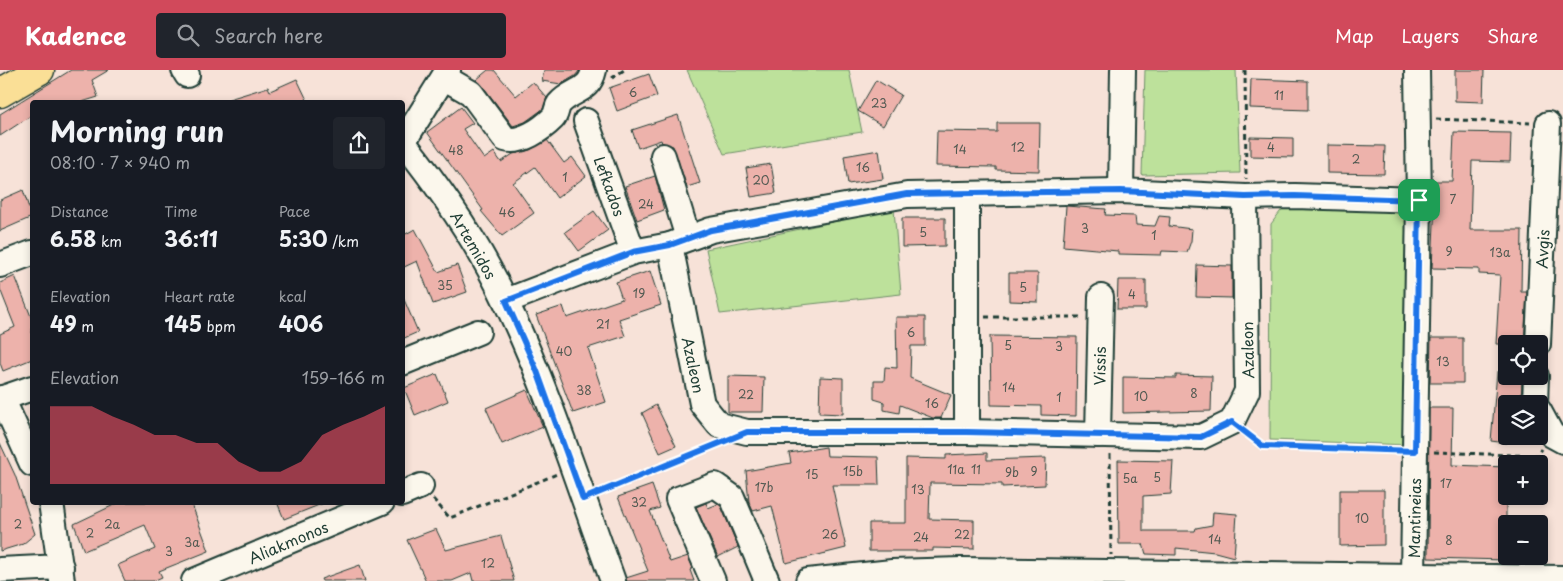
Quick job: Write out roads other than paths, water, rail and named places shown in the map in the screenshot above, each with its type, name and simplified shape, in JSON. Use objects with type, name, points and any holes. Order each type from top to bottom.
[{"type":"main road","points":[[0,75],[8,70]]},
{"type":"main road","points":[[0,93],[40,70]]},
{"type":"street","points":[[405,141],[447,74],[471,93],[505,139],[513,142],[523,139],[554,117],[558,105],[586,87],[594,70]]},
{"type":"street","points":[[1121,191],[1123,70]]},
{"type":"street","name":"Mantineias","points":[[1413,576],[1419,200],[1417,70]]},
{"type":"street","name":"Lefkados","points":[[586,121],[633,252]]},
{"type":"street","name":"Avgis","points":[[1538,335],[1548,124]]},
{"type":"street","name":"Artemidos","points":[[405,146],[435,182],[470,235],[506,301],[537,371],[613,581]]},
{"type":"street","name":"Azaleon","points":[[663,156],[679,241],[702,404],[719,425],[747,432],[967,432],[1201,437],[1232,422],[1247,391],[1245,197]]},
{"type":"street","points":[[506,301],[633,252],[679,241],[711,230],[907,194],[1121,191],[1245,197],[1295,196],[1419,200]]},
{"type":"street","points":[[967,194],[967,432]]},
{"type":"street","points":[[0,265],[30,254]]},
{"type":"street","name":"Vissis","points":[[1100,307],[1104,435]]},
{"type":"street","points":[[405,361],[478,332]]},
{"type":"street","points":[[30,389],[1,398],[30,460]]},
{"type":"street","points":[[1548,424],[1558,438]]},
{"type":"street","points":[[713,581],[678,499],[715,485],[732,497],[767,581]]},
{"type":"street","points":[[0,570],[61,574],[54,505]]},
{"type":"street","name":"Aliakmonos","points":[[194,581],[375,505]]},
{"type":"street","points":[[817,580],[892,572],[961,576],[1413,576],[1563,578]]}]
